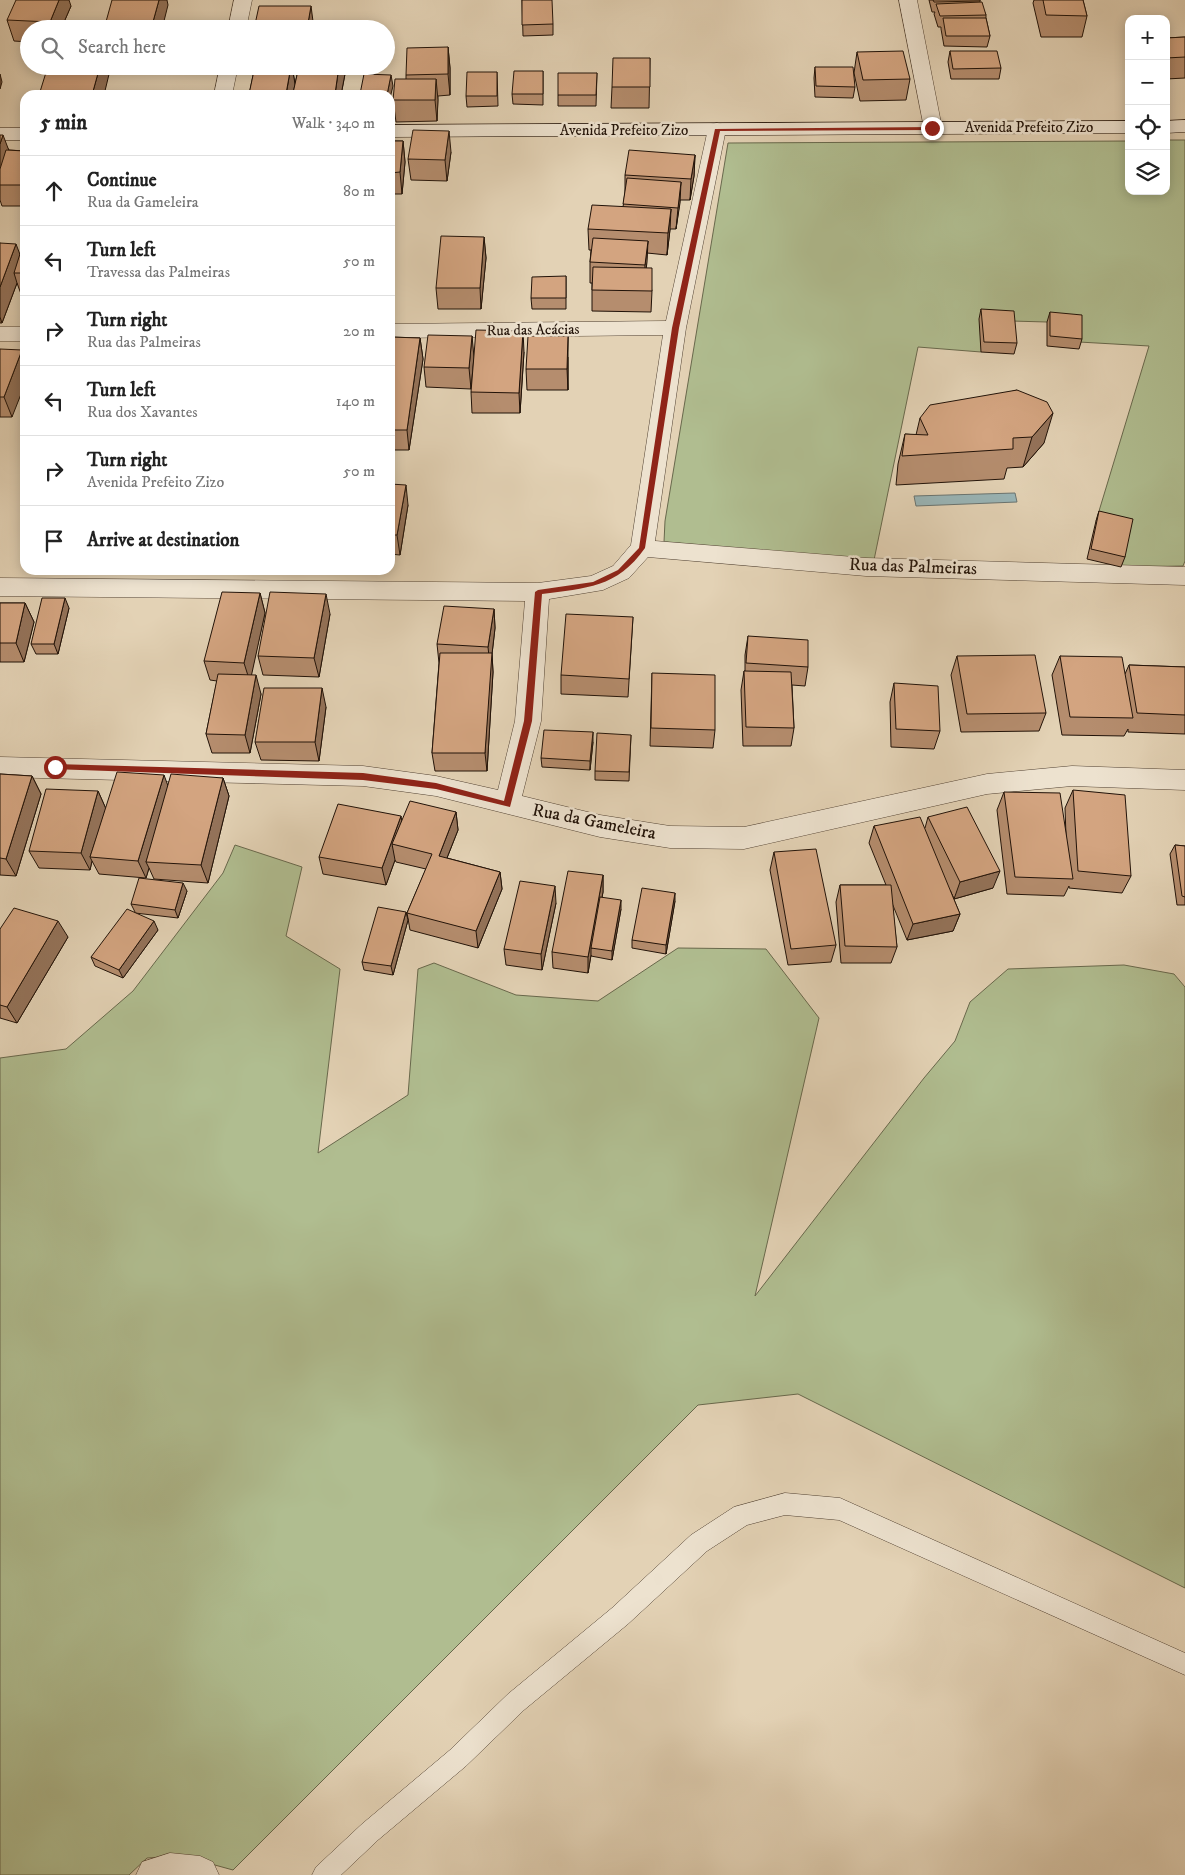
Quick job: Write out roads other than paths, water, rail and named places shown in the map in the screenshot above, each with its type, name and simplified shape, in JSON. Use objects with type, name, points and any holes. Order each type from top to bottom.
[{"type":"street","points":[[239,20],[243,0]]},
{"type":"street","points":[[908,0],[932,128]]},
{"type":"street","points":[[225,90],[228,75]]},
{"type":"street","points":[[1170,126],[1185,126]]},
{"type":"street","name":"Avenida Prefeito Zizo","points":[[395,132],[1125,127]]},
{"type":"street","points":[[0,587],[538,592],[595,584],[621,572],[642,548],[676,328],[717,129]]},
{"type":"street","points":[[0,134],[20,134]]},
{"type":"street","name":"Rua das Acácias","points":[[395,331],[676,328]]},
{"type":"street","points":[[0,334],[20,334]]},
{"type":"street","name":"Rua das Palmeiras","points":[[642,548],[866,567],[1185,576]]},
{"type":"street","points":[[507,805],[528,721],[538,592]]},
{"type":"street","name":"Rua da Gameleira","points":[[0,767],[363,776],[436,786],[507,805],[600,826],[670,837],[744,838],[987,784],[1072,776],[1185,780]]},
{"type":"street","points":[[155,1875],[170,1872],[200,1875]]},
{"type":"lane","points":[[324,1875],[370,1832],[458,1758],[516,1702],[620,1616],[700,1543],[742,1515],[785,1504],[840,1509],[1185,1664]]},
{"type":"water","points":[[1015,493],[1017,502],[916,506],[914,496]]}]
